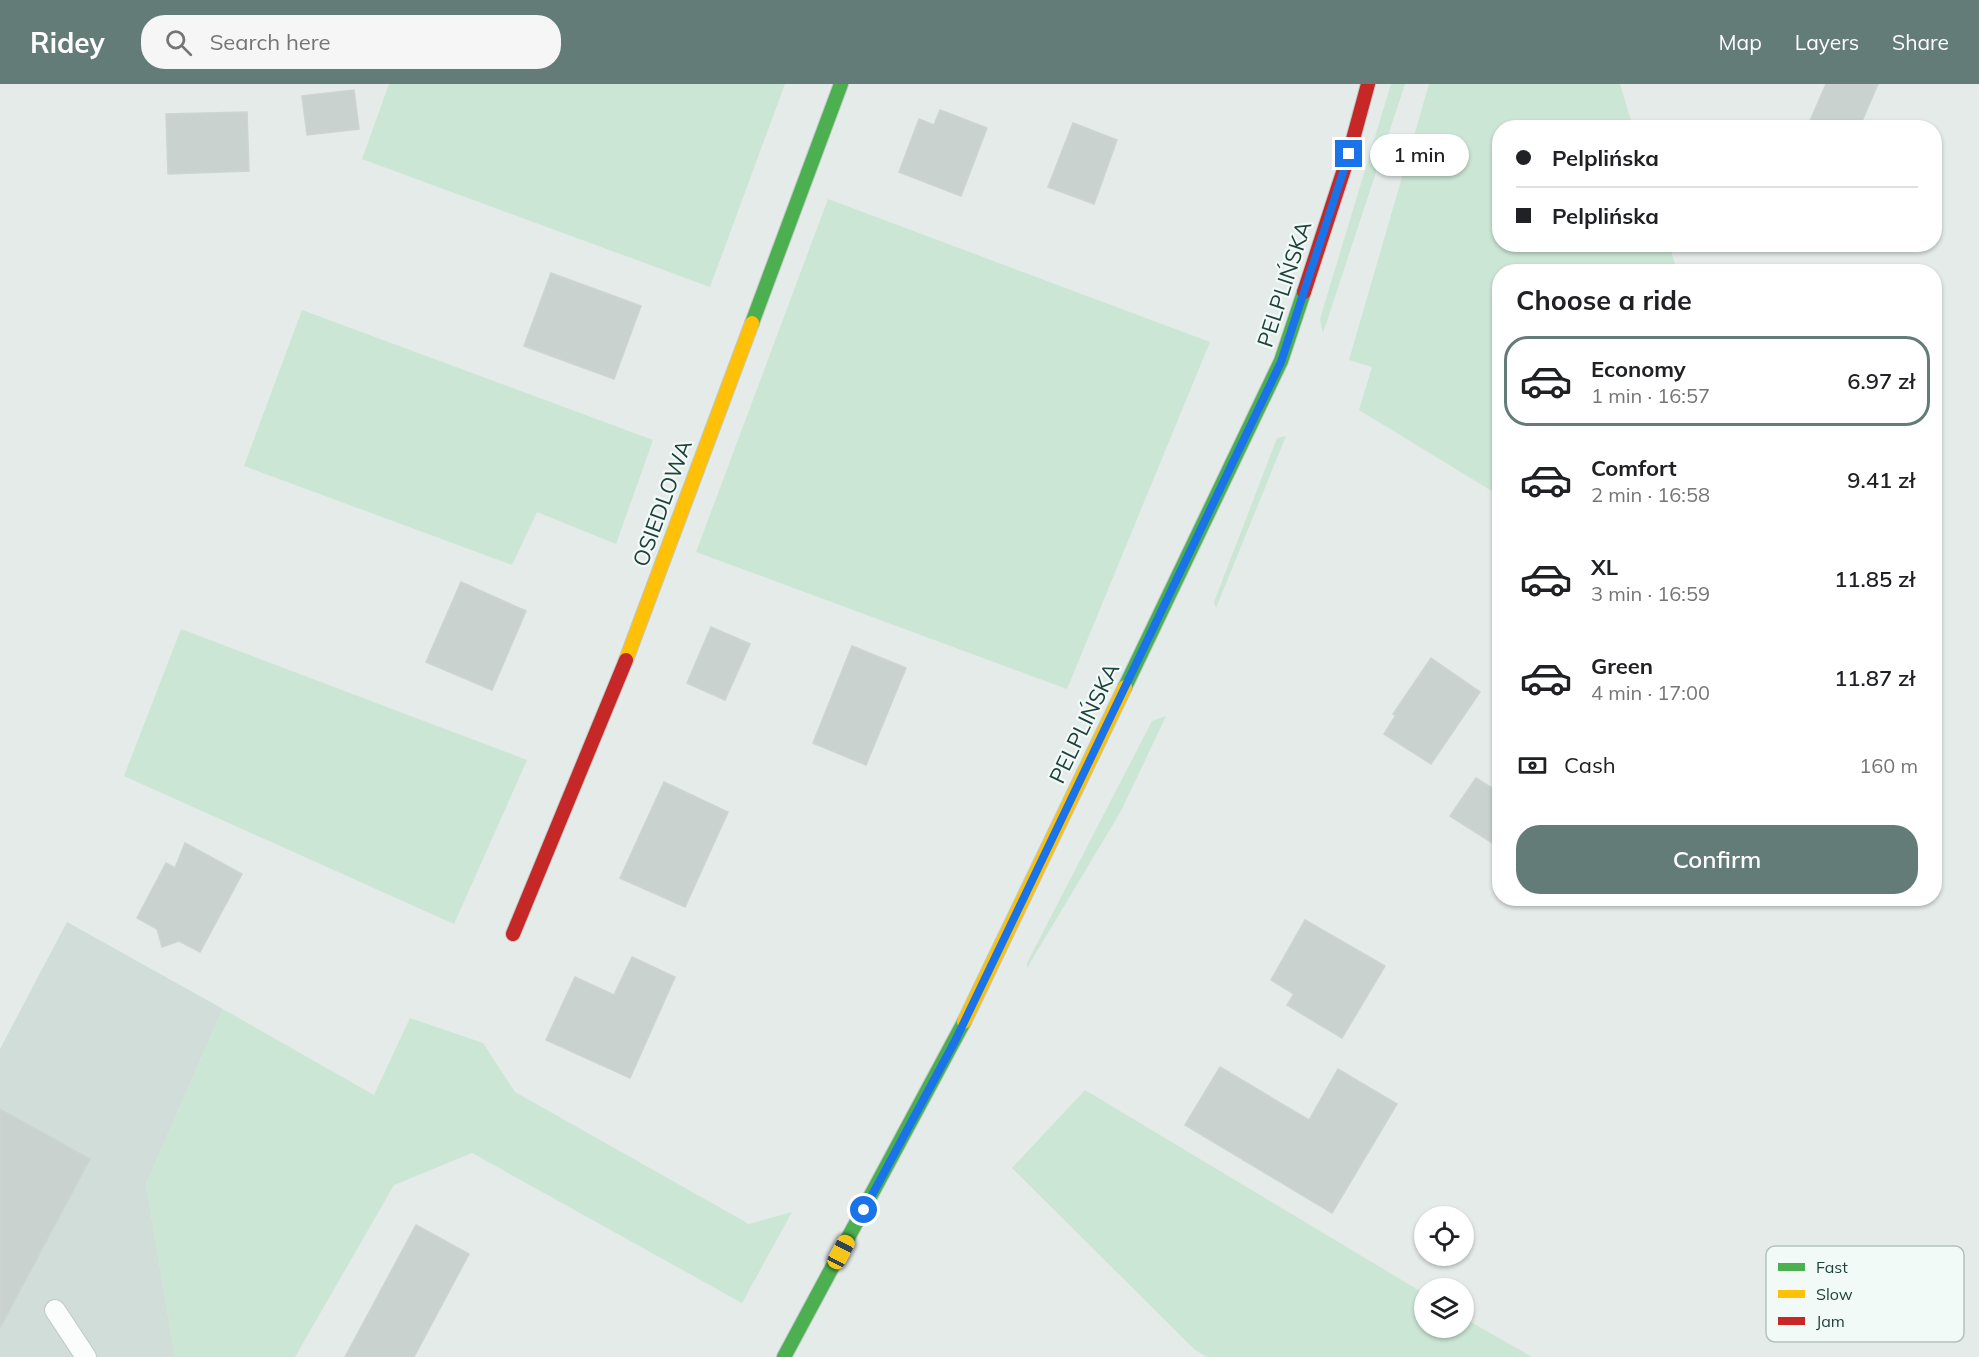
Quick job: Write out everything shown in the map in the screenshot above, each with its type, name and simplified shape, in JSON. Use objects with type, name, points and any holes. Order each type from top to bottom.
[{"type":"main road","name":"OSIEDLOWA","points":[[513,934],[639,628],[841,84]]},
{"type":"main road","name":"PELPLIŃSKA","points":[[784,1357],[955,1041],[1281,362],[1349,154],[1368,84]]},
{"type":"lane","points":[[55,1310],[86,1357]]},
{"type":"shaded area","points":[[67,922],[223,1009],[146,1184],[175,1357],[0,1357],[0,1049]]},
{"type":"green space","points":[[389,84],[785,84],[710,287],[362,159]]},
{"type":"green space","points":[[1391,84],[1405,84],[1323,333],[1320,319]]},
{"type":"green space","points":[[1429,84],[1620,84],[1631,120],[1492,120],[1492,252],[1671,252],[1675,264],[1492,264],[1492,491],[1359,410],[1372,367],[1349,360]]},
{"type":"green space","points":[[828,199],[1210,342],[1067,689],[696,552]]},
{"type":"green space","points":[[302,310],[653,440],[616,544],[537,512],[512,565],[244,466]]},
{"type":"green space","points":[[1286,436],[1216,608],[1214,602],[1277,438]]},
{"type":"green space","points":[[181,629],[527,760],[454,924],[124,776]]},
{"type":"green space","points":[[1166,716],[1121,811],[1027,968],[1027,963],[1152,721]]},
{"type":"green space","points":[[223,1009],[374,1095],[410,1018],[483,1043],[515,1092],[749,1224],[792,1212],[742,1303],[472,1153],[394,1185],[295,1357],[175,1357],[146,1184]]},
{"type":"green space","points":[[1085,1090],[1414,1287],[1414,1338],[1474,1338],[1474,1324],[1532,1357],[1207,1357],[1195,1350],[1012,1168]]},
{"type":"building","points":[[1826,84],[1878,84],[1862,120],[1810,120]]},
{"type":"building","points":[[354,90],[359,129],[307,135],[302,96]]},
{"type":"building","points":[[940,110],[987,128],[961,196],[899,172],[919,119],[934,125]]},
{"type":"building","points":[[247,112],[249,171],[168,174],[166,114]]},
{"type":"building","points":[[1073,123],[1117,140],[1094,204],[1048,187]]},
{"type":"building","points":[[551,273],[641,306],[614,379],[524,346]]},
{"type":"building","points":[[461,582],[526,611],[492,690],[426,662]]},
{"type":"building","points":[[711,627],[750,644],[725,700],[687,683]]},
{"type":"building","points":[[852,646],[906,668],[866,765],[813,743]]},
{"type":"building","points":[[1431,658],[1480,692],[1431,764],[1384,734],[1396,715],[1393,714]]},
{"type":"building","points":[[1476,778],[1492,788],[1492,843],[1450,816]]},
{"type":"building","points":[[664,782],[728,812],[685,907],[620,878]]},
{"type":"building","points":[[185,843],[242,874],[200,952],[179,941],[162,947],[157,929],[137,918],[166,863],[175,868]]},
{"type":"building","points":[[1305,920],[1385,966],[1342,1038],[1287,1005],[1294,994],[1271,980]]},
{"type":"building","points":[[632,957],[675,977],[630,1078],[546,1040],[575,977],[614,995]]},
{"type":"building","points":[[1220,1067],[1309,1120],[1338,1069],[1397,1104],[1332,1213],[1185,1125]]},
{"type":"building","points":[[0,1109],[90,1159],[0,1328]]},
{"type":"building","points":[[416,1225],[469,1254],[414,1357],[345,1357]]},
{"type":"traffic: fast","points":[[752,323],[841,84]]},
{"type":"traffic: fast","points":[[1125,687],[1281,361],[1304,292]]},
{"type":"traffic: fast","points":[[784,1357],[964,1022]]},
{"type":"traffic: slow","points":[[626,660],[752,323]]},
{"type":"traffic: slow","points":[[964,1022],[1125,687]]},
{"type":"traffic: jam","points":[[1304,292],[1349,154],[1368,84]]},
{"type":"traffic: jam","points":[[513,934],[626,660]]},
{"type":"route","points":[[864,1210],[955,1041],[1281,362],[1349,154]]}]
